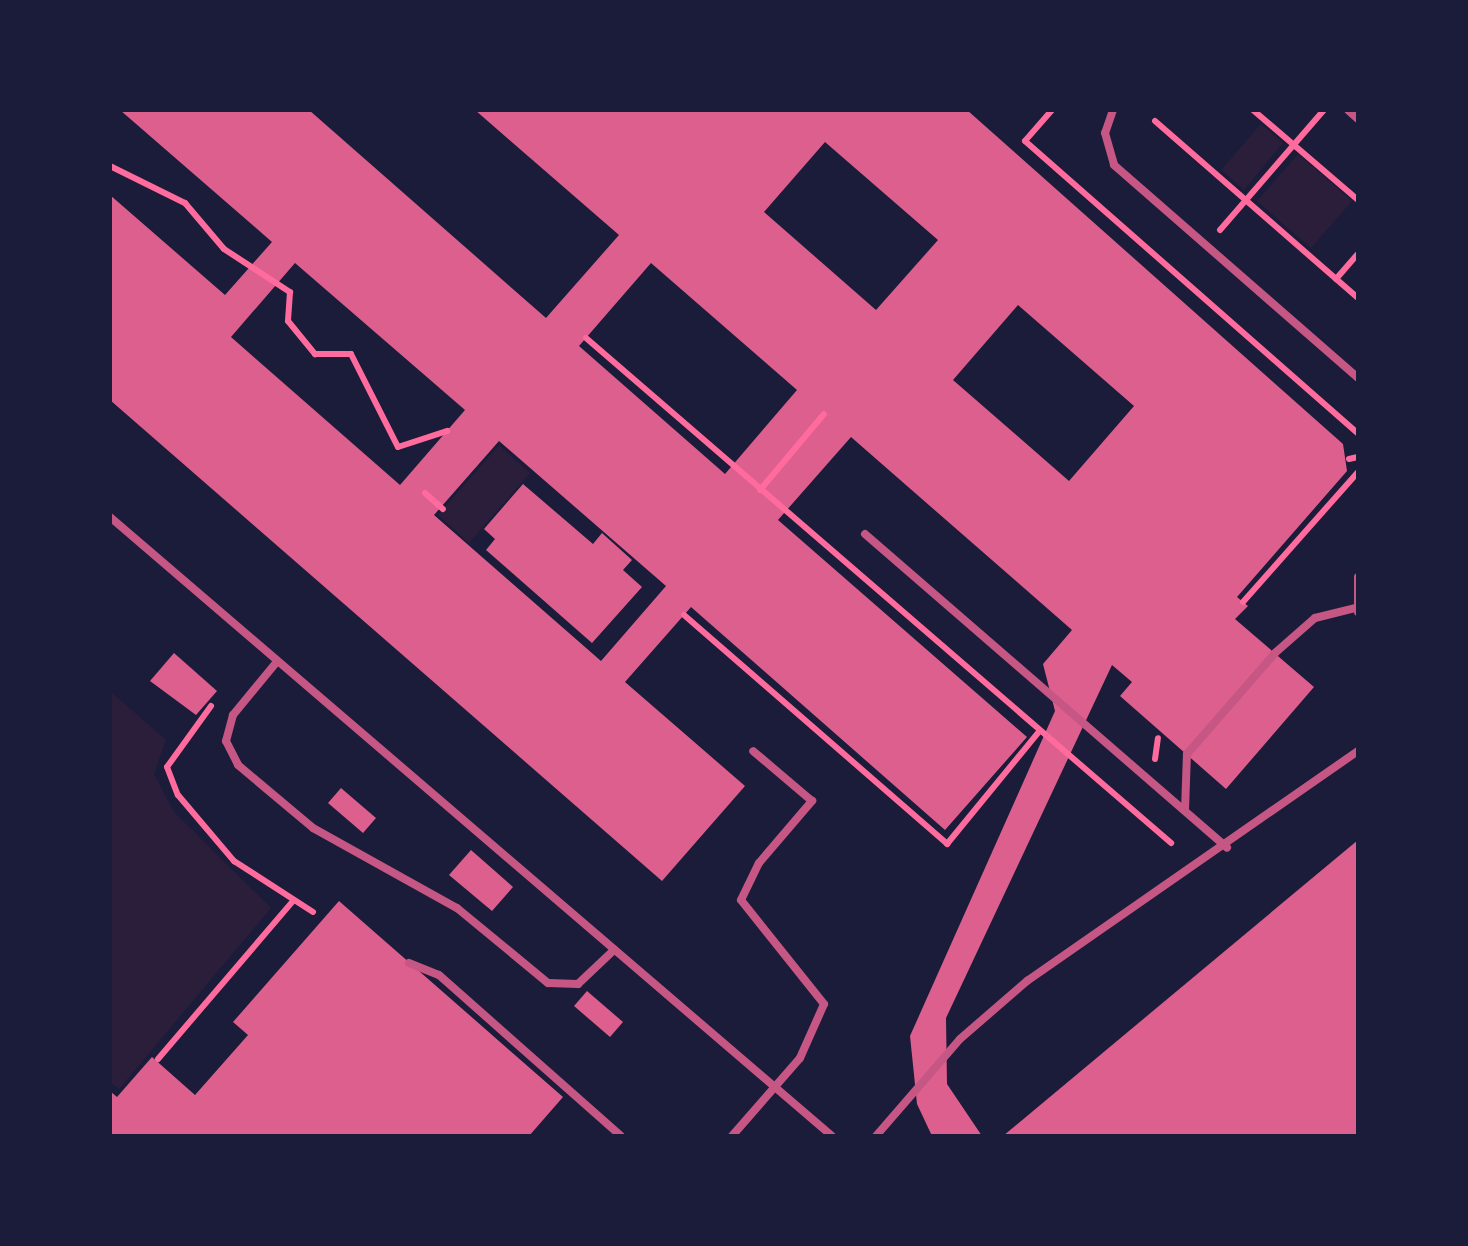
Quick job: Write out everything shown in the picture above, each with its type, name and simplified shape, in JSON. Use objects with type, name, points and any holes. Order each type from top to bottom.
[{"type":"lane","points":[[1113,110],[1105,133],[1114,166],[1358,378]]},
{"type":"lane","points":[[1348,110],[1358,119]]},
{"type":"lane","points":[[110,518],[275,664],[832,1136]]},
{"type":"lane","points":[[864,534],[1227,848]]},
{"type":"lane","points":[[1184,810],[1187,754],[1275,653],[1315,618],[1356,610],[1358,577]]},
{"type":"lane","points":[[275,664],[233,715],[226,741],[238,766],[313,828],[458,908],[548,983],[578,984],[614,950]]},
{"type":"lane","points":[[732,1136],[800,1058],[824,1004],[741,900],[758,863],[812,801],[753,750]]},
{"type":"lane","points":[[876,1136],[960,1039],[1027,981],[1227,848],[1358,751]]},
{"type":"lane","points":[[410,963],[438,976],[621,1136]]},
{"type":"path","points":[[1052,110],[1025,141],[1358,434]]},
{"type":"path","points":[[1253,110],[1358,200]]},
{"type":"path","points":[[1179,277],[1324,110]]},
{"type":"path","points":[[1155,121],[1358,298]]},
{"type":"path","points":[[110,166],[185,203],[224,249],[290,292],[288,322],[315,354],[351,354],[398,447],[447,431]]},
{"type":"path","points":[[1336,279],[1358,254]]},
{"type":"path","points":[[586,338],[1038,734],[1172,843]]},
{"type":"path","points":[[760,490],[824,414]]},
{"type":"path","points":[[1349,459],[1358,457]]},
{"type":"path","points":[[1243,602],[1358,472]]},
{"type":"path","points":[[425,493],[443,509]]},
{"type":"path","points":[[684,615],[946,844],[1038,734]]},
{"type":"path","points":[[216,700],[167,767],[201,826],[312,912]]},
{"type":"path","points":[[158,1059],[293,901]]},
{"type":"shaded area","points":[[1261,124],[1283,143],[1244,190],[1221,170]]},
{"type":"shaded area","points":[[1298,154],[1352,201],[1311,248],[1257,201]]},
{"type":"shaded area","points":[[499,445],[530,473],[469,543],[438,515]]},
{"type":"shaded area","points":[[110,691],[166,740],[154,774],[174,812],[271,908],[119,1089],[110,1082]]},
{"type":"building","points":[[120,110],[309,110],[546,318],[619,235],[475,110],[967,110],[1343,444],[1347,471],[1237,597],[1248,606],[1235,619],[1314,687],[1226,789],[1120,696],[1132,682],[1112,665],[946,1018],[947,1084],[982,1136],[932,1136],[917,1104],[910,1036],[1055,711],[1043,664],[1072,630],[851,437],[778,520],[1027,737],[945,830],[691,607],[625,682],[745,786],[662,881],[110,400],[110,195],[225,295],[272,242]],"holes":[[[825,142],[938,240],[876,310],[764,212]],[[295,263],[465,410],[400,485],[231,337]],[[651,263],[797,390],[725,474],[579,346]],[[1018,305],[1134,406],[1069,481],[953,380]],[[499,441],[666,586],[601,661],[434,515]]]},
{"type":"building","points":[[523,484],[593,544],[602,533],[632,560],[623,570],[642,587],[592,643],[486,550],[495,539],[484,529]]},
{"type":"building","points":[[174,653],[217,691],[196,715],[150,681]]},
{"type":"building","points":[[341,788],[376,818],[363,833],[328,803]]},
{"type":"building","points":[[1358,840],[1358,1136],[1003,1136]]},
{"type":"building","points":[[471,850],[513,887],[492,911],[449,875]]},
{"type":"building","points":[[339,901],[563,1097],[529,1136],[110,1136],[110,1091],[117,1097],[152,1057],[195,1095],[248,1035],[233,1022]]},
{"type":"building","points":[[587,991],[623,1022],[610,1037],[574,1006]]}]
